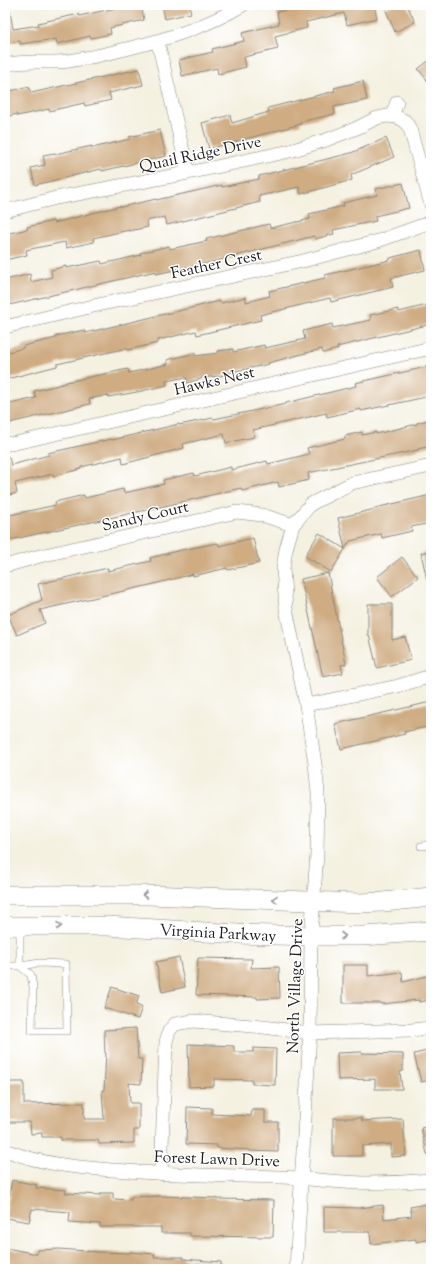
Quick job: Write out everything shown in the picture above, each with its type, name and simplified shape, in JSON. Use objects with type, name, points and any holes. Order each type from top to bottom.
[{"type":"main road","name":"Virginia Parkway","points":[[13,895],[205,896],[314,901],[383,902],[431,897]]},
{"type":"main road","points":[[12,926],[13,895]]},
{"type":"main road","name":"Virginia Parkway","points":[[12,926],[106,926],[238,934],[311,936],[364,936],[431,931]]},
{"type":"street","points":[[5,65],[27,61],[66,61],[89,58],[158,42],[198,28],[229,14],[243,5]]},
{"type":"street","points":[[158,42],[188,173]]},
{"type":"street","points":[[397,102],[395,117],[405,121],[410,129],[431,205]]},
{"type":"street","name":"Quail Ridge Drive","points":[[5,211],[56,198],[188,173],[290,151],[326,140],[357,128],[377,118],[395,117]]},
{"type":"street","name":"Feather Crest","points":[[5,328],[102,304],[302,261],[378,241],[431,222]]},
{"type":"street","name":"Hawks Nest","points":[[5,443],[11,444],[29,440],[431,348]]},
{"type":"street","points":[[293,525],[311,504],[352,483],[431,466]]},
{"type":"street","name":"Sandy Court","points":[[5,566],[40,556],[237,512],[262,516],[293,525]]},
{"type":"street","name":"North Village Drive","points":[[293,525],[286,549],[283,568],[286,609],[306,705],[318,793],[317,854],[311,936],[310,1033],[296,1269]]},
{"type":"street","points":[[306,705],[398,686],[431,676]]},
{"type":"street","points":[[161,1174],[166,1042],[169,1031],[175,1024],[193,1021],[310,1033],[431,1028]]},
{"type":"street","name":"Forest Lawn Drive","points":[[5,1150],[22,1157],[54,1165],[161,1174],[302,1178],[366,1183],[402,1183],[431,1180]]},
{"type":"lane","points":[[421,846],[431,845]]},
{"type":"lane","points":[[5,966],[20,966],[40,963],[66,964],[67,1030],[32,1031],[33,987],[31,975],[20,966],[12,926]]},
{"type":"building","points":[[130,5],[141,5],[144,20],[110,28],[111,34],[91,38],[90,36],[57,44],[56,39],[20,44],[20,41],[5,44],[5,12],[10,11],[13,29],[39,25],[38,23],[79,14],[79,16]]},
{"type":"building","points":[[162,5],[189,5],[191,13],[165,19]]},
{"type":"building","points":[[310,5],[374,5],[377,18],[347,25],[344,13],[306,22],[307,28],[275,36],[278,49],[244,57],[246,67],[218,74],[217,68],[182,76],[179,60],[213,52],[212,49],[244,41],[242,33],[279,24],[277,12]]},
{"type":"building","points":[[392,5],[407,5],[415,22],[395,32],[385,8]]},
{"type":"building","points":[[431,59],[431,85],[418,69]]},
{"type":"building","points":[[139,69],[143,85],[109,93],[111,100],[85,106],[84,103],[49,111],[49,109],[5,117],[5,92],[29,87],[31,93]]},
{"type":"building","points":[[363,81],[367,100],[334,107],[335,114],[300,122],[301,124],[209,149],[202,123],[230,115],[232,123],[269,112],[268,108],[335,91],[334,88]]},
{"type":"building","points":[[160,130],[166,156],[102,171],[101,169],[35,185],[31,168],[45,165],[43,155],[92,146],[92,148]]},
{"type":"building","points":[[386,138],[394,157],[351,175],[352,180],[301,194],[299,187],[259,196],[260,202],[167,225],[165,217],[146,221],[148,227],[93,238],[94,242],[66,248],[65,242],[26,250],[27,255],[5,260],[5,234],[28,229],[27,227],[53,221],[54,223],[120,206],[259,179],[259,176],[351,153]]},
{"type":"building","points":[[403,183],[409,208],[375,216],[376,221],[333,230],[334,234],[315,239],[314,236],[212,262],[156,274],[156,271],[5,306],[5,280],[30,274],[31,282],[52,277],[51,270],[66,266],[66,268],[101,261],[102,264],[141,255],[140,253],[169,246],[170,249],[207,241],[206,239],[269,224],[270,228],[310,219],[309,214],[344,206],[343,203],[377,195],[376,189]]},
{"type":"building","points":[[421,250],[425,270],[391,278],[393,287],[331,302],[330,298],[260,315],[261,320],[197,335],[196,331],[158,340],[158,343],[127,350],[127,348],[57,364],[57,366],[7,379],[5,372],[5,353],[23,348],[23,346],[56,338],[56,336],[84,330],[85,333],[220,301],[221,303],[246,297],[246,302],[270,296],[269,291],[325,278],[325,275],[390,260],[390,258]]},
{"type":"building","points":[[431,304],[431,324],[337,347],[338,349],[323,353],[322,349],[302,354],[268,363],[269,364],[227,373],[228,375],[201,378],[187,383],[186,377],[166,381],[167,385],[137,392],[108,397],[108,395],[89,399],[90,404],[5,424],[5,405],[36,398],[34,391],[66,382],[128,369],[129,373],[168,364],[167,360],[195,353],[195,356],[218,353],[218,351],[233,349],[233,352],[264,345],[265,348],[305,339],[303,331],[332,324],[333,328],[371,320],[370,315],[398,309],[399,312]]},
{"type":"building","points":[[431,366],[431,395],[426,397],[327,417],[326,413],[253,430],[254,437],[226,443],[224,434],[183,444],[184,448],[123,464],[122,457],[81,467],[81,469],[53,476],[53,474],[15,483],[17,493],[5,496],[5,457],[9,457],[11,465],[49,455],[48,453],[111,439],[179,424],[214,419],[286,404],[356,386],[355,383]]},
{"type":"building","points":[[431,419],[431,446],[418,450],[308,473],[309,480],[279,487],[278,482],[242,491],[241,488],[5,541],[5,516],[56,505],[55,502],[84,495],[85,498],[123,489],[124,493],[164,484],[163,480],[194,473],[195,476],[231,467],[231,470],[267,461],[268,464],[309,454],[307,448],[345,439],[345,436],[362,432],[362,435],[376,432],[376,434]]},
{"type":"building","points":[[431,495],[431,523],[411,527],[412,531],[382,538],[381,534],[350,541],[345,549],[338,518]]},
{"type":"building","points":[[319,533],[345,549],[331,572],[305,556]]},
{"type":"building","points":[[253,538],[259,563],[228,570],[227,568],[193,576],[193,574],[40,610],[45,623],[17,635],[8,615],[42,600],[38,584],[108,568],[108,571],[151,561],[150,558],[181,550],[218,543],[219,546]]},
{"type":"building","points":[[431,550],[431,580],[427,580],[421,553]]},
{"type":"building","points":[[402,557],[418,577],[392,597],[377,577]]},
{"type":"building","points":[[328,573],[346,664],[341,665],[343,673],[323,677],[301,579]]},
{"type":"building","points":[[368,604],[392,604],[392,640],[405,637],[411,660],[377,668],[368,635]]},
{"type":"building","points":[[431,702],[431,726],[404,732],[405,734],[341,749],[335,724]]},
{"type":"building","points":[[179,957],[185,987],[162,992],[156,962]]},
{"type":"building","points":[[198,958],[252,959],[251,968],[279,967],[280,998],[257,999],[257,997],[196,995]]},
{"type":"building","points":[[343,965],[368,965],[368,976],[402,972],[403,982],[431,975],[431,1000],[381,1004],[343,1003]]},
{"type":"building","points":[[112,987],[139,996],[136,1005],[142,1007],[138,1019],[104,1008]]},
{"type":"building","points":[[136,1028],[138,1059],[142,1059],[141,1084],[129,1083],[130,1103],[139,1103],[139,1130],[134,1130],[134,1143],[99,1144],[98,1140],[61,1140],[61,1137],[42,1137],[42,1133],[31,1134],[30,1122],[5,1122],[5,1082],[24,1082],[24,1104],[84,1103],[84,1119],[104,1119],[102,1090],[104,1090],[106,1053],[104,1030]]},
{"type":"building","points":[[188,1044],[234,1046],[234,1052],[253,1052],[253,1048],[276,1049],[275,1085],[252,1084],[252,1080],[214,1079],[214,1086],[189,1087]]},
{"type":"building","points":[[431,1050],[431,1080],[421,1082],[414,1054]]},
{"type":"building","points":[[362,1052],[403,1054],[403,1071],[400,1072],[402,1089],[375,1089],[375,1079],[338,1080],[337,1053]]},
{"type":"building","points":[[187,1107],[212,1108],[212,1114],[251,1116],[252,1110],[265,1110],[265,1122],[278,1122],[278,1152],[217,1148],[217,1145],[186,1144]]},
{"type":"building","points":[[333,1118],[362,1118],[362,1121],[403,1119],[406,1156],[391,1157],[391,1144],[362,1146],[362,1156],[333,1156]]},
{"type":"building","points":[[431,1126],[431,1154],[427,1154],[421,1128]]},
{"type":"building","points":[[12,1180],[37,1185],[36,1188],[66,1190],[65,1193],[101,1195],[101,1193],[113,1193],[113,1199],[131,1200],[131,1197],[161,1196],[274,1200],[273,1237],[190,1236],[190,1233],[161,1233],[161,1227],[100,1227],[100,1224],[69,1222],[70,1212],[32,1209],[29,1222],[5,1218]]},
{"type":"building","points":[[431,1203],[431,1239],[416,1242],[416,1239],[371,1244],[370,1232],[324,1232],[324,1207],[359,1208],[383,1205],[384,1219],[412,1216],[410,1207]]},
{"type":"building","points":[[6,1248],[37,1254],[37,1250],[59,1249],[155,1254],[154,1257],[183,1257],[183,1259],[221,1262],[221,1269],[5,1269]]}]
